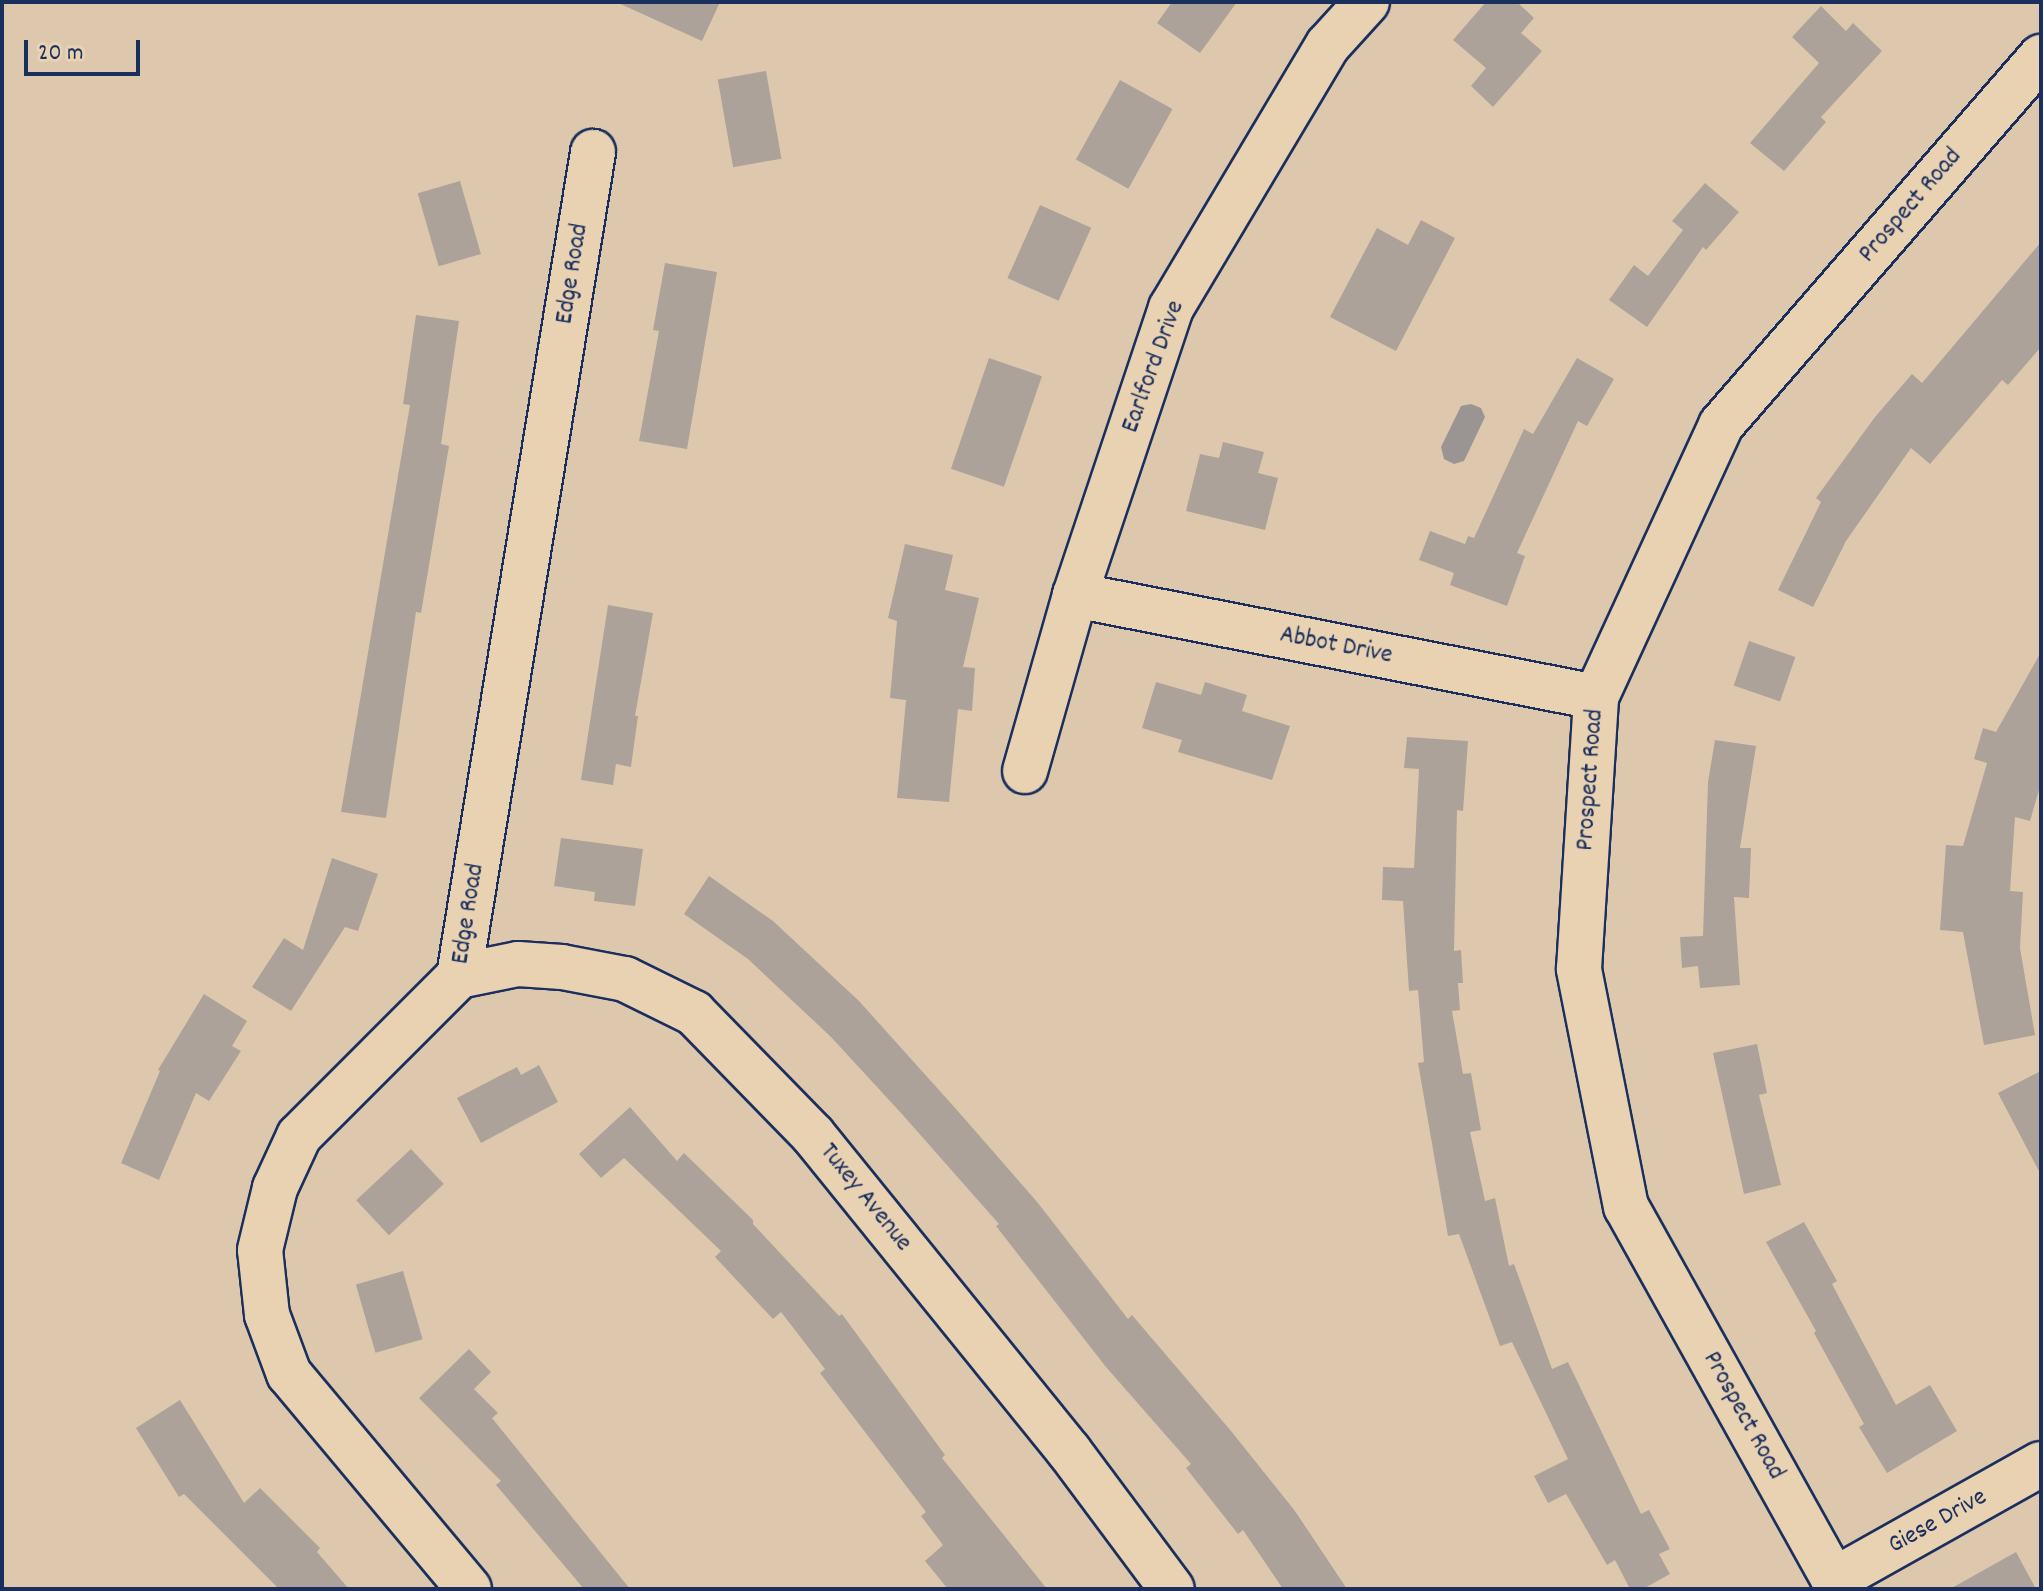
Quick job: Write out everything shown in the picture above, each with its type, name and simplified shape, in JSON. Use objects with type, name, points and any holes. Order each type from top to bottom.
[{"type":"street","name":"Earlford Drive","points":[[1025,771],[1075,595],[1171,308],[1328,45],[1367,2]]},
{"type":"street","name":"Prospect Road","points":[[1836,1585],[1626,1207],[1579,969],[1596,697],[1721,425],[2041,57]]},
{"type":"street","name":"Edge Road","points":[[469,1589],[289,1374],[267,1315],[260,1250],[275,1188],[299,1136],[459,976],[593,152]]},
{"type":"street","name":"Abbot Drive","points":[[1075,595],[1596,697]]},
{"type":"street","name":"Tuxey Avenue","points":[[459,976],[518,964],[562,967],[625,979],[694,1013],[813,1135],[1069,1451],[1172,1589]]},
{"type":"street","name":"Giese Drive","points":[[1836,1585],[2041,1464]]},
{"type":"shaded area","points":[[1471,404],[1481,408],[1485,417],[1464,461],[1454,464],[1444,459],[1441,447],[1461,406]]},
{"type":"building","points":[[616,2],[720,2],[702,41]]},
{"type":"building","points":[[1172,2],[1237,2],[1200,53],[1157,23]]},
{"type":"building","points":[[1486,2],[1517,2],[1534,18],[1521,33],[1542,51],[1493,107],[1471,86],[1486,68],[1453,40]]},
{"type":"building","points":[[1821,6],[1846,31],[1853,23],[1882,51],[1821,117],[1826,122],[1784,171],[1750,143],[1819,63],[1792,37]]},
{"type":"building","points":[[766,71],[781,159],[733,167],[718,80]]},
{"type":"building","points":[[1120,80],[1172,109],[1128,189],[1076,160]]},
{"type":"building","points":[[460,181],[481,254],[439,266],[418,193]]},
{"type":"building","points":[[1705,183],[1739,212],[1706,250],[1703,247],[1647,327],[1609,300],[1634,265],[1648,276],[1683,230],[1672,221]]},
{"type":"building","points":[[1040,205],[1091,228],[1059,301],[1007,278]]},
{"type":"building","points":[[1421,220],[1455,238],[1396,351],[1330,317],[1377,228],[1408,245]]},
{"type":"building","points":[[2041,242],[2041,347],[2008,385],[2002,380],[1930,464],[1911,448],[1846,541],[1813,607],[1778,590],[1821,502],[1816,498],[1875,417],[1912,374],[1922,383]]},
{"type":"building","points":[[665,263],[717,272],[687,449],[639,441],[659,331],[653,330]]},
{"type":"building","points":[[416,315],[459,321],[441,444],[449,446],[421,613],[416,612],[386,818],[341,812],[410,405],[403,404]]},
{"type":"building","points":[[989,358],[1042,376],[1004,487],[951,469]]},
{"type":"building","points":[[1577,358],[1614,379],[1587,426],[1578,421],[1517,553],[1525,556],[1507,606],[1450,585],[1454,573],[1419,560],[1430,531],[1465,544],[1468,536],[1474,538],[1524,429],[1533,434]]},
{"type":"building","points":[[1223,442],[1264,452],[1258,473],[1278,478],[1265,530],[1186,511],[1200,454],[1219,458]]},
{"type":"building","points":[[905,544],[953,555],[945,590],[979,598],[963,667],[975,668],[972,711],[958,709],[949,802],[897,798],[906,700],[890,698],[897,621],[888,618]]},
{"type":"building","points":[[608,605],[653,613],[635,716],[638,716],[631,767],[616,764],[613,785],[581,780]]},
{"type":"building","points":[[1749,641],[1795,657],[1780,701],[1734,685]]},
{"type":"building","points":[[2041,652],[2041,783],[2030,821],[2015,817],[2010,891],[2023,892],[2020,948],[2035,1035],[1984,1045],[1963,932],[1940,930],[1946,845],[1963,846],[1987,763],[1974,759],[1983,728],[1996,732]]},
{"type":"building","points":[[1156,682],[1201,695],[1205,682],[1247,695],[1242,711],[1290,726],[1272,780],[1178,752],[1182,740],[1142,728]]},
{"type":"building","points":[[1407,737],[1468,741],[1463,811],[1457,810],[1454,951],[1461,950],[1463,983],[1458,983],[1460,1010],[1452,1011],[1463,1074],[1471,1073],[1481,1130],[1470,1132],[1485,1201],[1495,1198],[1509,1266],[1514,1264],[1552,1369],[1568,1362],[1641,1514],[1649,1510],[1670,1549],[1659,1554],[1670,1574],[1643,1589],[1630,1589],[1615,1560],[1607,1565],[1566,1494],[1548,1503],[1534,1476],[1568,1459],[1512,1342],[1500,1346],[1459,1234],[1448,1236],[1418,1063],[1424,1062],[1418,990],[1409,991],[1403,901],[1382,900],[1383,867],[1414,868],[1419,769],[1404,768]]},
{"type":"building","points":[[1715,740],[1756,746],[1740,848],[1751,848],[1749,898],[1734,897],[1740,985],[1700,988],[1698,966],[1682,968],[1680,937],[1703,936],[1708,782]]},
{"type":"building","points":[[561,838],[643,849],[635,906],[594,901],[595,892],[554,886]]},
{"type":"building","points":[[332,858],[378,874],[358,931],[345,927],[291,1011],[252,987],[284,938],[303,950]]},
{"type":"building","points":[[709,876],[773,921],[859,1001],[956,1109],[1038,1203],[1128,1319],[1132,1315],[1231,1431],[1295,1511],[1347,1589],[1283,1589],[1243,1530],[1238,1534],[1186,1468],[1191,1464],[1106,1367],[996,1226],[999,1224],[901,1113],[831,1037],[748,959],[684,914]]},
{"type":"building","points":[[204,994],[247,1021],[232,1046],[241,1051],[209,1101],[196,1093],[159,1180],[121,1163],[158,1070]]},
{"type":"building","points":[[1757,1044],[1767,1093],[1759,1095],[1781,1185],[1744,1194],[1713,1053]]},
{"type":"building","points":[[539,1065],[558,1102],[481,1143],[457,1098],[517,1067],[521,1075]]},
{"type":"building","points":[[2041,1071],[2041,1175],[1998,1093]]},
{"type":"building","points":[[630,1107],[677,1161],[684,1153],[753,1220],[753,1224],[839,1316],[842,1314],[945,1455],[942,1458],[1047,1589],[948,1589],[925,1561],[943,1545],[921,1516],[926,1512],[820,1373],[825,1369],[781,1312],[773,1319],[715,1257],[721,1251],[624,1158],[601,1178],[579,1154]]},
{"type":"building","points":[[411,1149],[444,1184],[389,1235],[356,1200]]},
{"type":"building","points":[[1804,1222],[1837,1281],[1832,1284],[1896,1405],[1930,1385],[1957,1431],[1887,1473],[1859,1427],[1864,1424],[1766,1242]]},
{"type":"building","points":[[403,1271],[423,1339],[375,1353],[356,1285]]},
{"type":"building","points":[[469,1349],[491,1372],[474,1389],[498,1413],[492,1418],[630,1589],[584,1589],[496,1485],[501,1481],[419,1398]]},
{"type":"building","points":[[180,1400],[244,1503],[260,1488],[320,1548],[317,1552],[349,1589],[279,1589],[184,1494],[179,1497],[136,1428]]},
{"type":"building","points":[[2016,1552],[2036,1589],[1950,1589]]}]
